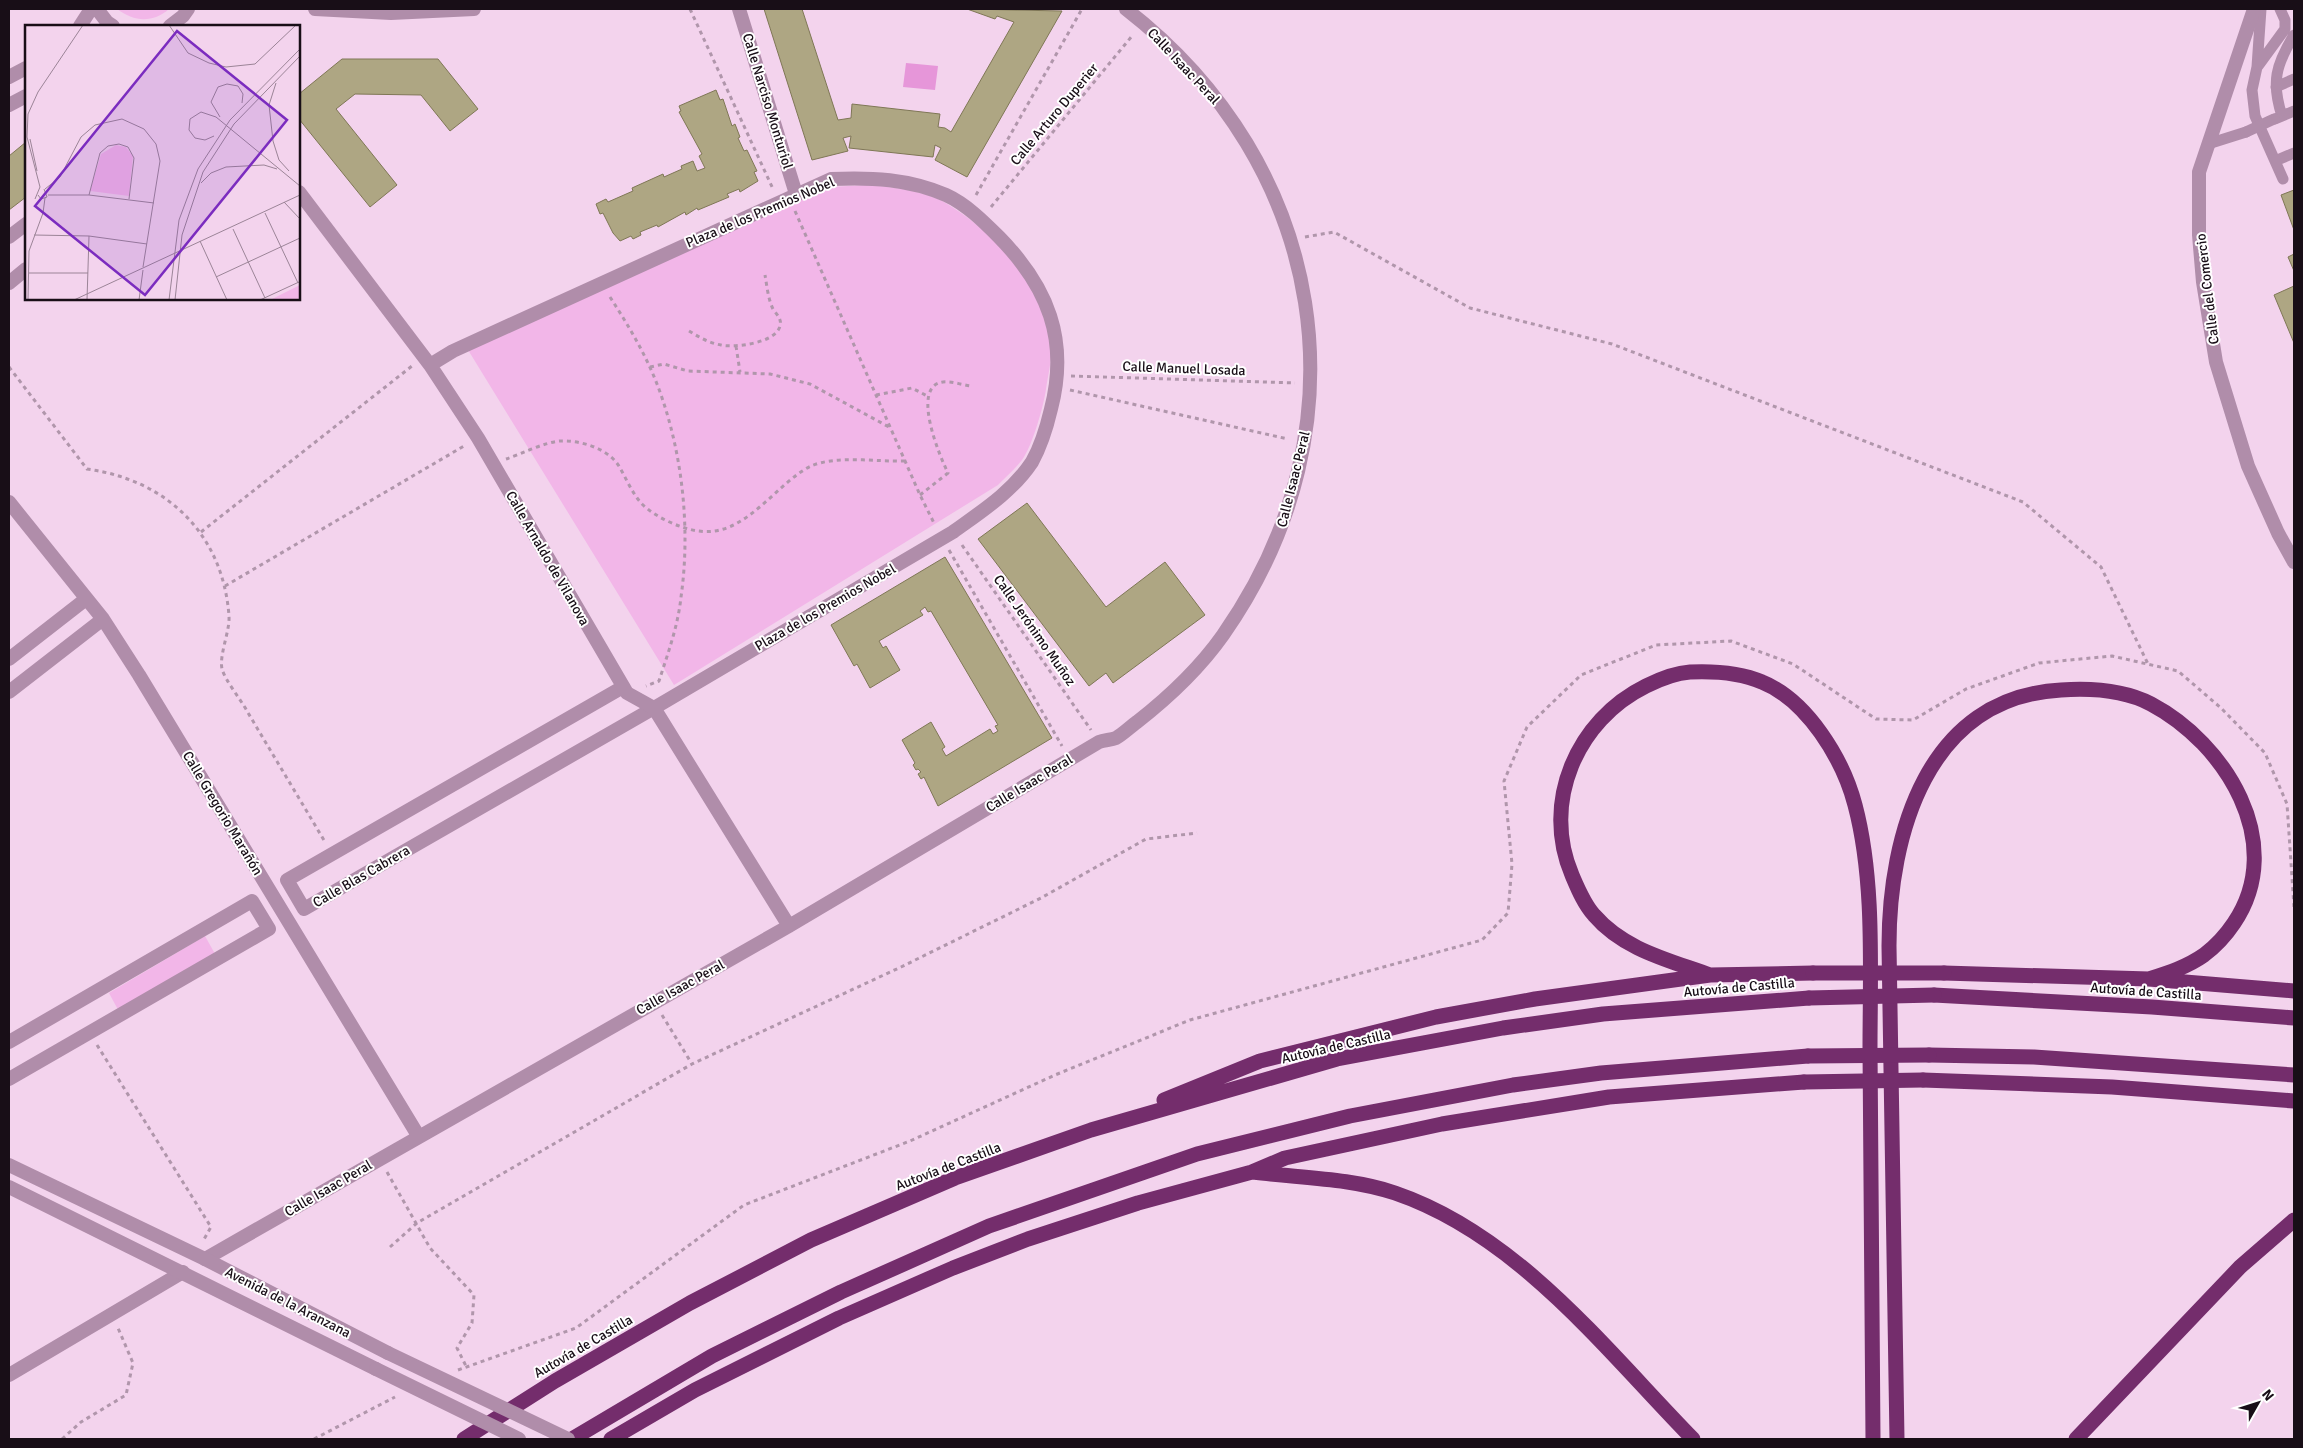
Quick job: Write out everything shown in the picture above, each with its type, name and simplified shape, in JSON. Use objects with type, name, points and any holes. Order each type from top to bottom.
[{"type":"highway","points":[[1710,975],[1643,951],[1614,935],[1593,914],[1578,891],[1568,866],[1560,835],[1561,800],[1568,772],[1576,753],[1589,734],[1608,712],[1631,694],[1662,678],[1688,672],[1739,676],[1763,682],[1786,697],[1811,720],[1833,751],[1855,803],[1866,868],[1870,961],[1873,1439]]},
{"type":"highway","points":[[1897,1439],[1889,946],[1889,910],[1893,872],[1904,827],[1917,792],[1939,756],[1959,732],[1982,715],[2012,700],[2048,690],[2085,689],[2122,694],[2150,703],[2178,721],[2202,740],[2225,769],[2238,791],[2249,822],[2253,843],[2253,868],[2250,888],[2243,909],[2224,936],[2205,954],[2181,968],[2149,980]]},
{"type":"highway","points":[[1091,1130],[1269,1059],[1436,1017],[1535,999],[1710,975],[1814,972],[1944,973],[2149,980],[2294,991]]},
{"type":"highway","name":"Autovía de Castilla","points":[[464,1439],[555,1381],[673,1312],[811,1240],[955,1178],[1091,1130],[1337,1059],[1493,1030],[1602,1014],[1809,998],[1934,995],[2152,1007],[2294,1018]]},
{"type":"highway","points":[[572,1439],[712,1356],[841,1292],[989,1226],[1197,1154],[1350,1116],[1513,1085],[1611,1072],[1808,1056],[1929,1055],[2034,1057],[2294,1075]]},
{"type":"highway","points":[[611,1439],[695,1390],[839,1318],[953,1268],[1028,1239],[1138,1203],[1252,1172],[1285,1158],[1442,1124],[1609,1097],[1804,1082],[1923,1080],[2112,1087],[2294,1101]]},
{"type":"highway","points":[[1252,1172],[1350,1183],[1394,1192],[1437,1209],[1493,1243],[1535,1276],[1693,1439]]},
{"type":"highway","points":[[2076,1439],[2240,1267],[2294,1220]]},
{"type":"street","points":[[81,25],[91,9]]},
{"type":"street","points":[[97,9],[112,25]]},
{"type":"street","points":[[315,9],[391,13],[474,9]]},
{"type":"street","name":"Calle Narciso Monturiol","points":[[739,9],[788,198]]},
{"type":"street","name":"Calle Isaac Peral","points":[[205,1259],[654,1001],[789,926],[1099,742],[1116,738],[1161,703],[1197,668],[1246,602],[1283,525],[1304,442],[1310,384],[1309,338],[1303,292],[1291,240],[1273,190],[1244,136],[1209,88],[1166,42],[1126,9]]},
{"type":"street","name":"Calle del Comercio","points":[[2254,9],[2199,172],[2199,235],[2203,282],[2216,362],[2248,466],[2278,533],[2294,562]]},
{"type":"street","points":[[172,25],[186,17]]},
{"type":"street","points":[[9,77],[25,69]]},
{"type":"street","points":[[9,105],[25,97]]},
{"type":"street","name":"Plaza de los Premios Nobel","points":[[427,360],[453,351],[831,179],[875,177],[913,184],[947,196],[981,219],[1009,247],[1046,300],[1055,329],[1059,361],[1058,381],[1047,427],[1032,460],[1016,483],[948,535],[654,708]]},
{"type":"street","name":"Calle Arnaldo de Vilanova","points":[[300,193],[427,360],[478,438],[625,690]]},
{"type":"street","points":[[9,237],[25,225]]},
{"type":"street","points":[[9,283],[25,270]]},
{"type":"street","name":"Calle Gregorio Marañón","points":[[9,502],[103,620],[150,692],[419,1137]]},
{"type":"street","points":[[9,659],[86,599]]},
{"type":"street","points":[[9,692],[103,620]]},
{"type":"street","points":[[625,690],[654,708],[789,926]]},
{"type":"street","name":"Calle Blas Cabrera","points":[[625,690],[287,880],[304,909],[654,708]]},
{"type":"street","points":[[9,1042],[252,900],[269,929],[9,1079]]},
{"type":"street","name":"Avenida de la Aranzana","points":[[9,1164],[185,1249],[388,1353],[568,1439]]},
{"type":"street","name":"Avenida de la Aranzana","points":[[9,1188],[519,1439]]},
{"type":"street","points":[[9,1375],[183,1272]]},
{"type":"lane","points":[[2260,9],[2257,67],[2252,90],[2255,116],[2283,179]]},
{"type":"lane","points":[[2257,67],[2284,29],[2285,20],[2280,9]]},
{"type":"lane","points":[[2278,118],[2275,76],[2282,55],[2294,35]]},
{"type":"lane","points":[[2276,88],[2294,79]]},
{"type":"lane","points":[[2208,144],[2246,132],[2294,111]]},
{"type":"lane","points":[[2275,161],[2294,152]]},
{"type":"path","points":[[690,9],[788,198],[920,495],[948,535],[1070,759]]},
{"type":"path","points":[[968,210],[1082,9]]},
{"type":"path","name":"Calle Arturo Duperier","points":[[981,219],[1144,22]]},
{"type":"path","points":[[1291,240],[1334,232],[1470,308],[1612,344],[2023,502],[2101,567],[2148,664]]},
{"type":"path","points":[[689,331],[707,341],[736,346],[766,339],[777,333],[781,325],[780,319],[769,298],[765,275]]},
{"type":"path","points":[[602,282],[639,344],[650,367],[672,431],[682,488],[685,560],[681,598],[674,635],[659,681],[625,690]]},
{"type":"path","points":[[736,346],[740,372]]},
{"type":"path","points":[[201,532],[427,360]]},
{"type":"path","points":[[650,367],[664,364],[688,371],[770,374],[810,384],[890,427]]},
{"type":"path","points":[[9,367],[87,469],[110,472],[143,484],[184,513],[201,532],[225,586],[229,619],[222,668],[332,854]]},
{"type":"path","points":[[1058,381],[1304,442]]},
{"type":"path","name":"Calle Manuel Losada","points":[[1058,381],[1310,384]]},
{"type":"path","points":[[920,495],[948,473],[936,450],[929,396],[934,386],[942,382],[971,386]]},
{"type":"path","points":[[876,394],[912,388],[929,396]]},
{"type":"path","points":[[225,586],[478,438]]},
{"type":"path","points":[[492,463],[560,441],[598,448],[619,466],[642,504],[657,515],[701,532],[718,530],[743,521],[804,471],[828,461],[836,459],[874,462],[905,461]]},
{"type":"path","name":"Calle Jerónimo Muñoz","points":[[948,535],[1099,742]]},
{"type":"path","points":[[457,1370],[576,1328],[744,1205],[910,1140],[1055,1076],[1190,1020],[1482,940],[1508,913],[1512,864],[1504,781],[1527,727],[1581,675],[1656,645],[1731,640],[1793,664],[1876,718],[1913,720],[1966,688],[2039,663],[2112,656],[2178,671],[2222,708],[2265,753],[2287,804],[2294,907]]},
{"type":"path","points":[[390,1247],[417,1223],[692,1064],[901,967],[1041,898],[1146,839],[1197,833]]},
{"type":"path","points":[[654,1001],[692,1064]]},
{"type":"path","points":[[88,1032],[212,1227],[200,1245],[185,1249]]},
{"type":"path","points":[[380,1158],[430,1248],[474,1295],[472,1323],[457,1348],[466,1366]]},
{"type":"path","points":[[62,1439],[81,1422],[126,1395],[133,1364],[112,1314]]},
{"type":"path","points":[[314,1439],[375,1406],[402,1394]]},
{"type":"shaded area","points":[[117,9],[169,9],[157,17],[143,19],[130,16]]},
{"type":"shaded area","points":[[906,63],[938,66],[935,90],[903,87]]},
{"type":"shaded area","points":[[866,185],[917,192],[944,202],[981,228],[1015,263],[1029,282],[1040,303],[1051,347],[1045,396],[1033,436],[1022,460],[998,485],[674,685],[465,345],[831,187]]},
{"type":"shaded area","points":[[205,936],[219,961],[123,1019],[109,993]]},
{"type":"building","points":[[764,9],[802,9],[838,120],[851,118],[852,104],[940,114],[938,127],[945,128],[951,132],[1014,22],[997,16],[995,19],[967,9],[1062,11],[967,177],[935,160],[941,148],[935,145],[933,157],[849,148],[851,136],[843,138],[848,151],[812,160]]},
{"type":"building","points":[[342,59],[438,59],[478,109],[450,131],[421,95],[355,94],[336,109],[397,185],[370,207],[300,120],[300,93]]},
{"type":"building","points":[[716,90],[720,100],[723,99],[732,126],[735,124],[740,137],[738,138],[744,151],[747,150],[757,171],[754,172],[758,181],[740,192],[739,189],[727,194],[729,197],[698,210],[697,208],[686,215],[685,212],[658,227],[657,225],[640,232],[641,235],[633,239],[631,236],[620,241],[613,233],[603,213],[600,214],[596,204],[606,199],[608,202],[633,191],[632,188],[663,174],[664,177],[682,169],[681,166],[693,161],[697,171],[705,168],[699,156],[702,154],[679,112],[681,111],[679,106]]},
{"type":"building","points":[[25,143],[25,198],[9,210],[9,156]]},
{"type":"building","points":[[2294,190],[2294,230],[2281,195]]},
{"type":"building","points":[[2294,254],[2294,271],[2288,257]]},
{"type":"building","points":[[2294,286],[2294,343],[2274,295]]},
{"type":"building","points":[[1027,503],[1106,607],[1165,562],[1205,615],[1113,683],[1106,673],[1089,686],[978,539]]},
{"type":"building","points":[[945,557],[1052,738],[938,806],[924,777],[921,779],[918,774],[921,772],[918,769],[916,770],[913,765],[915,763],[902,740],[931,722],[945,747],[942,749],[946,756],[990,729],[993,734],[998,731],[995,726],[998,725],[931,611],[928,612],[925,607],[920,611],[923,615],[879,641],[883,648],[886,646],[900,670],[870,688],[857,664],[854,666],[831,625]]}]
